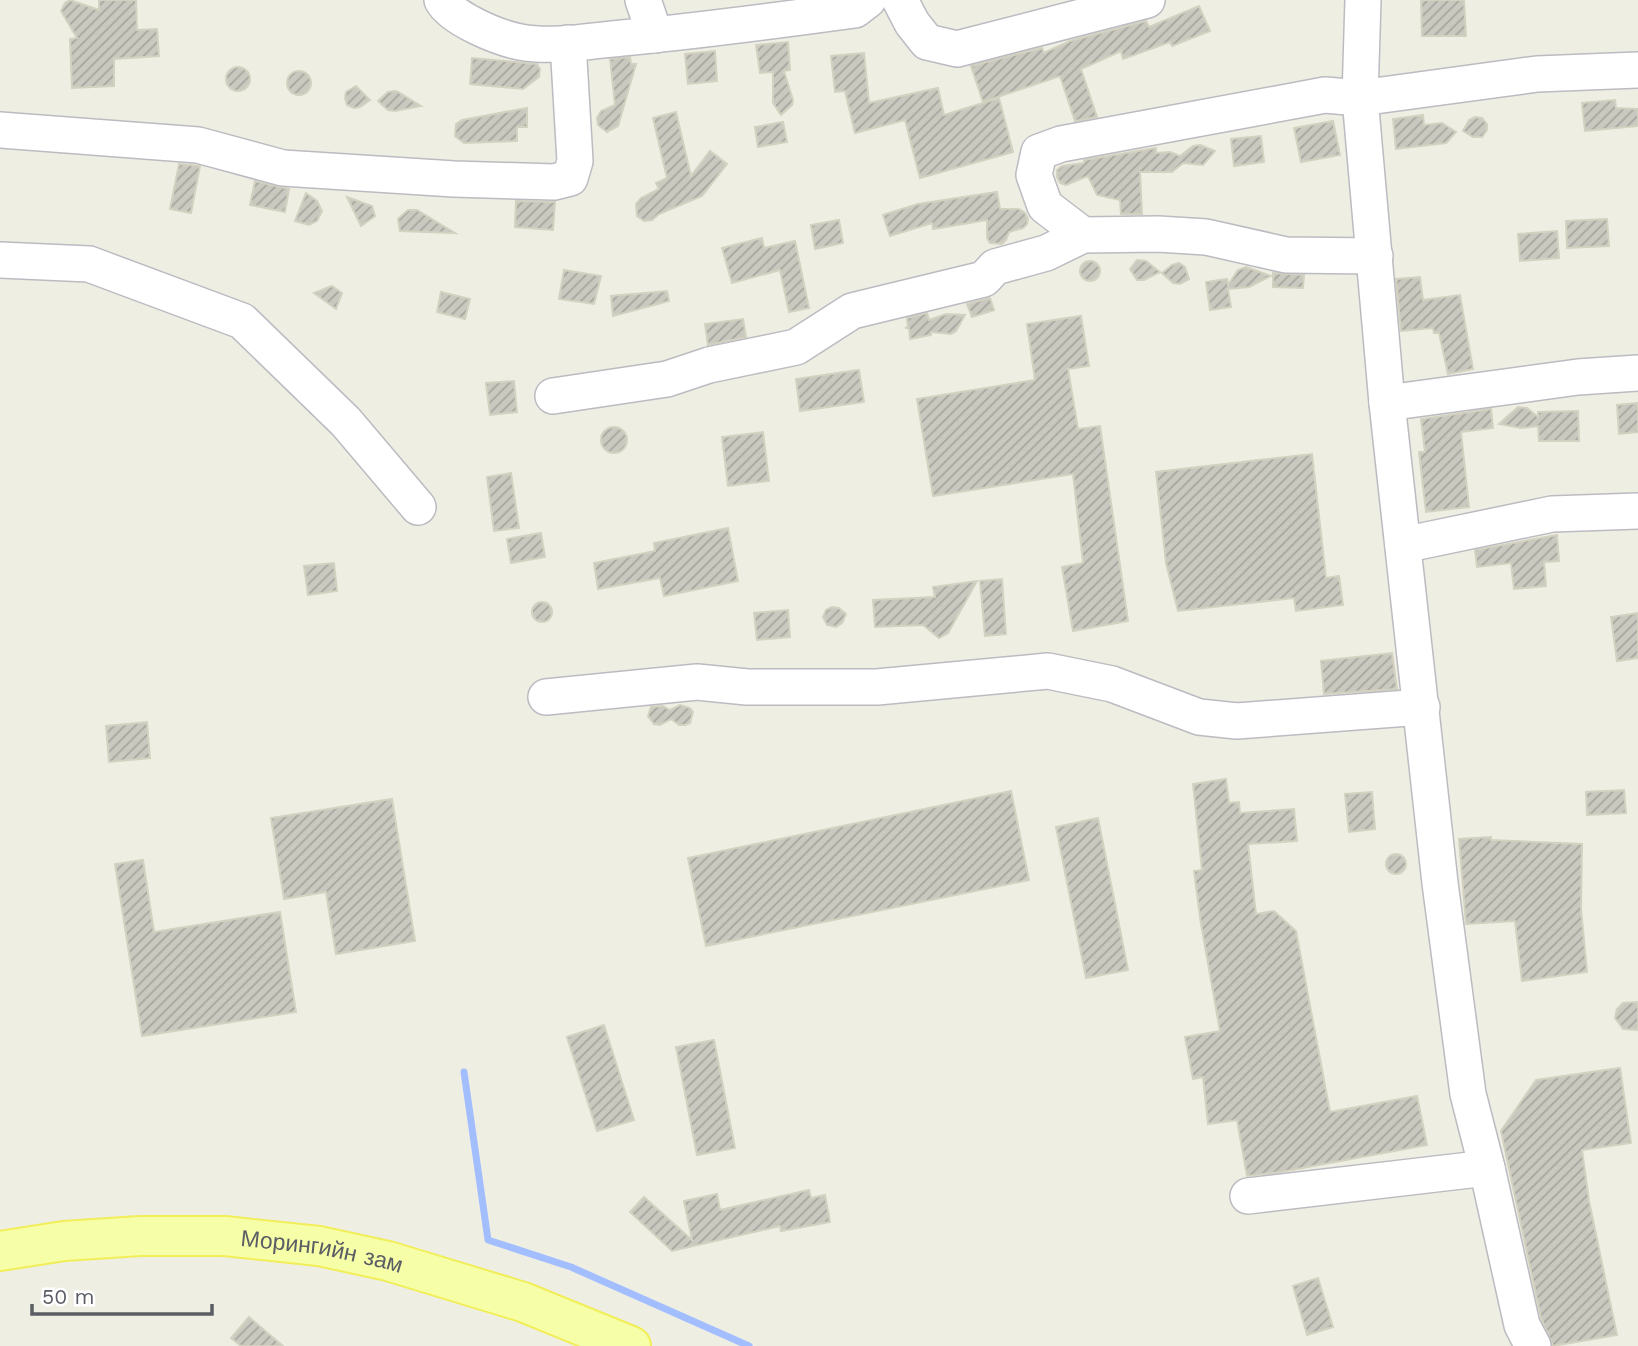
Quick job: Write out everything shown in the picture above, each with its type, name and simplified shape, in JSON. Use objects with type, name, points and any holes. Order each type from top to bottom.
[{"type":"main road","name":"Морингийн зам","points":[[0,1251],[64,1241],[140,1236],[225,1236],[319,1246],[388,1261],[523,1302],[631,1346]]},
{"type":"street","points":[[442,0],[445,6],[480,29],[521,42],[568,43],[855,10],[868,0]]},
{"type":"street","points":[[643,0],[655,35]]},
{"type":"street","points":[[900,0],[912,23],[927,42],[957,49],[1147,0]]},
{"type":"street","points":[[1363,0],[1360,98],[1387,403],[1440,884],[1468,1094],[1522,1325],[1533,1346]]},
{"type":"street","points":[[0,130],[198,145],[284,168],[454,179],[554,182],[570,178],[575,161],[568,43]]},
{"type":"street","points":[[1083,235],[1045,206],[1034,175],[1039,152],[1061,144],[1325,95],[1360,98],[1537,74],[1638,70]]},
{"type":"street","points":[[553,396],[667,379],[709,365],[796,347],[852,311],[984,279],[995,267],[1046,253],[1083,235],[1158,234],[1206,237],[1286,255],[1375,256]]},
{"type":"street","points":[[0,260],[89,264],[242,321],[346,422],[418,507]]},
{"type":"street","points":[[1387,403],[1578,377],[1638,373]]},
{"type":"street","points":[[1403,545],[1552,514],[1638,511]]},
{"type":"street","points":[[546,697],[697,682],[747,687],[877,687],[1048,671],[1112,684],[1199,718],[1237,721],[1422,707]]},
{"type":"street","points":[[1248,1196],[1487,1168]]},
{"type":"building","points":[[70,0],[99,10],[99,0],[136,0],[137,30],[157,29],[159,56],[114,59],[114,86],[72,88],[70,39],[77,38],[61,11]]},
{"type":"building","points":[[1421,0],[1464,0],[1466,36],[1422,36]]},
{"type":"building","points":[[1199,6],[1210,31],[1172,46],[1170,42],[1123,59],[1121,51],[1081,69],[1097,117],[1075,121],[1060,76],[983,102],[971,66],[1042,48],[1044,53],[1070,41],[1146,21],[1149,27]]},
{"type":"building","points":[[788,42],[790,70],[784,71],[793,100],[792,105],[781,115],[773,103],[773,72],[760,73],[756,45]]},
{"type":"building","points":[[715,51],[717,81],[688,84],[685,54]]},
{"type":"building","points":[[864,53],[869,103],[938,88],[944,115],[999,98],[1013,152],[920,178],[905,120],[855,133],[845,91],[835,92],[831,56]]},
{"type":"building","points":[[630,57],[631,64],[636,64],[618,126],[607,132],[598,125],[597,118],[601,111],[615,105],[610,59]]},
{"type":"building","points":[[472,58],[537,64],[540,69],[539,77],[523,89],[470,84]]},
{"type":"building","points":[[238,67],[247,70],[250,79],[247,88],[238,91],[229,88],[226,79],[229,70]]},
{"type":"building","points":[[299,71],[308,74],[311,83],[308,92],[299,95],[290,92],[287,83],[290,74]]},
{"type":"building","points":[[356,86],[370,100],[354,108],[347,105],[345,98],[346,92]]},
{"type":"building","points":[[395,91],[421,106],[388,110],[378,101],[388,92]]},
{"type":"building","points":[[1615,100],[1616,108],[1638,109],[1638,126],[1585,131],[1582,103]]},
{"type":"building","points":[[527,108],[527,127],[517,127],[517,141],[464,143],[455,136],[456,124],[462,120]]},
{"type":"building","points":[[676,112],[691,176],[710,151],[727,164],[702,196],[659,214],[652,220],[644,221],[637,216],[636,204],[641,198],[659,189],[656,183],[667,178],[653,118]]},
{"type":"building","points":[[1423,115],[1424,125],[1442,123],[1456,132],[1446,143],[1396,149],[1393,119]]},
{"type":"building","points":[[1482,118],[1487,124],[1487,130],[1482,137],[1473,137],[1463,131],[1469,120]]},
{"type":"building","points":[[1333,121],[1340,155],[1301,162],[1294,128]]},
{"type":"building","points":[[783,122],[787,142],[758,147],[755,127]]},
{"type":"building","points":[[1261,136],[1264,162],[1234,166],[1231,139]]},
{"type":"building","points":[[1200,145],[1215,151],[1203,165],[1183,163],[1172,172],[1140,172],[1142,214],[1121,214],[1120,200],[1097,195],[1088,176],[1066,185],[1060,183],[1057,177],[1057,170],[1062,166],[1084,163],[1084,160],[1156,148],[1156,153],[1170,152],[1180,156],[1193,146]]},
{"type":"building","points":[[179,164],[200,166],[191,213],[170,209]]},
{"type":"building","points":[[255,181],[289,189],[285,212],[250,205]]},
{"type":"building","points":[[997,192],[1000,209],[1019,209],[1028,219],[1023,228],[1009,232],[1002,244],[990,243],[987,238],[987,220],[933,229],[932,223],[890,236],[883,215],[918,204]]},
{"type":"building","points":[[306,193],[317,201],[322,211],[317,221],[309,225],[295,221]]},
{"type":"building","points":[[347,197],[372,206],[375,216],[361,226]]},
{"type":"building","points":[[516,201],[555,202],[553,230],[515,227]]},
{"type":"building","points":[[408,210],[417,210],[455,233],[400,231],[398,219]]},
{"type":"building","points":[[1607,219],[1609,246],[1567,248],[1566,221]]},
{"type":"building","points":[[839,220],[843,243],[815,249],[811,225]]},
{"type":"building","points":[[1557,231],[1559,258],[1520,261],[1518,234]]},
{"type":"building","points":[[762,238],[764,248],[795,241],[809,308],[789,312],[780,270],[732,283],[722,248]]},
{"type":"building","points":[[1137,260],[1146,261],[1160,272],[1144,280],[1137,280],[1130,269]]},
{"type":"building","points":[[1086,261],[1094,261],[1100,271],[1094,281],[1086,281],[1080,275],[1080,267]]},
{"type":"building","points":[[1179,263],[1185,267],[1189,279],[1180,284],[1173,283],[1162,273]]},
{"type":"building","points":[[1246,267],[1271,276],[1249,287],[1228,289],[1231,307],[1210,310],[1206,282],[1227,279],[1228,285],[1238,270]]},
{"type":"building","points":[[564,270],[601,276],[594,304],[559,299]]},
{"type":"building","points":[[1273,273],[1304,275],[1303,288],[1273,287]]},
{"type":"building","points":[[1420,277],[1423,300],[1460,295],[1473,369],[1448,374],[1439,333],[1434,333],[1433,328],[1401,331],[1396,279]]},
{"type":"building","points":[[332,286],[342,293],[336,309],[314,293]]},
{"type":"building","points":[[667,291],[669,301],[613,316],[611,296]]},
{"type":"building","points":[[441,292],[470,299],[465,319],[437,312]]},
{"type":"building","points":[[990,298],[994,310],[972,317],[967,304]]},
{"type":"building","points":[[927,313],[929,320],[946,314],[965,315],[956,331],[951,334],[931,332],[931,335],[910,339],[909,328],[905,328],[908,327],[907,318]]},
{"type":"building","points":[[1081,316],[1089,366],[1068,369],[1078,429],[1100,426],[1128,621],[1073,631],[1062,567],[1083,563],[1073,474],[933,496],[917,399],[1035,380],[1027,324]]},
{"type":"building","points":[[743,319],[746,337],[708,345],[705,324]]},
{"type":"building","points":[[859,370],[864,402],[800,411],[796,379]]},
{"type":"building","points":[[514,381],[517,412],[490,415],[486,383]]},
{"type":"building","points":[[1638,403],[1638,432],[1619,434],[1617,405]]},
{"type":"building","points":[[1518,407],[1527,408],[1538,417],[1538,412],[1578,411],[1579,441],[1539,441],[1538,426],[1521,428],[1499,424]]},
{"type":"building","points":[[1491,409],[1493,428],[1461,432],[1469,507],[1426,512],[1419,452],[1425,452],[1421,419]]},
{"type":"building","points":[[614,427],[623,431],[627,440],[623,449],[614,453],[605,449],[601,440],[605,431]]},
{"type":"building","points":[[763,432],[769,481],[728,486],[722,437]]},
{"type":"building","points":[[1312,454],[1326,578],[1339,576],[1343,605],[1296,611],[1294,598],[1178,611],[1166,563],[1156,472]]},
{"type":"building","points":[[511,473],[519,528],[494,531],[487,477]]},
{"type":"building","points":[[728,528],[738,581],[664,596],[660,578],[598,589],[594,563],[655,551],[654,543]]},
{"type":"building","points":[[541,533],[545,557],[511,563],[507,539]]},
{"type":"building","points":[[1557,535],[1559,561],[1544,562],[1546,586],[1514,589],[1511,563],[1477,567],[1475,550]]},
{"type":"building","points":[[334,563],[337,591],[308,595],[304,566]]},
{"type":"building","points":[[1002,579],[1006,634],[985,636],[980,581]]},
{"type":"building","points":[[977,581],[948,633],[939,638],[923,625],[875,627],[873,600],[935,597],[933,587]]},
{"type":"building","points":[[538,602],[546,602],[552,612],[546,622],[538,622],[532,616],[532,608]]},
{"type":"building","points":[[839,608],[846,614],[842,623],[836,627],[827,625],[823,617],[826,610]]},
{"type":"building","points":[[788,610],[790,637],[757,640],[754,613]]},
{"type":"building","points":[[1638,613],[1638,658],[1617,661],[1611,617]]},
{"type":"building","points":[[1392,653],[1397,689],[1324,694],[1321,661]]},
{"type":"building","points":[[680,705],[693,712],[690,723],[679,725],[671,719],[660,725],[654,724],[648,716],[651,707],[663,706],[670,710]]},
{"type":"building","points":[[147,722],[150,758],[109,762],[106,726]]},
{"type":"building","points":[[1226,779],[1229,803],[1239,802],[1240,813],[1294,809],[1297,841],[1248,844],[1256,914],[1274,911],[1296,931],[1330,1112],[1417,1096],[1427,1145],[1247,1176],[1237,1120],[1208,1124],[1203,1077],[1193,1079],[1185,1037],[1220,1031],[1194,871],[1202,870],[1193,784]]},
{"type":"building","points":[[1624,790],[1626,813],[1587,815],[1586,792]]},
{"type":"building","points":[[1011,791],[1029,880],[706,946],[688,858]]},
{"type":"building","points":[[1372,792],[1375,829],[1349,832],[1345,794]]},
{"type":"building","points":[[392,799],[415,941],[336,954],[326,892],[284,899],[271,818]]},
{"type":"building","points":[[1098,818],[1128,970],[1086,978],[1056,827]]},
{"type":"building","points":[[1491,837],[1491,840],[1582,844],[1581,909],[1587,972],[1522,981],[1515,921],[1466,924],[1459,839]]},
{"type":"building","points":[[1392,854],[1400,854],[1406,864],[1400,874],[1392,874],[1386,868],[1386,860]]},
{"type":"building","points":[[143,860],[154,932],[280,912],[296,1012],[142,1036],[115,864]]},
{"type":"building","points":[[1638,1002],[1638,1030],[1623,1029],[1615,1018],[1617,1009],[1623,1003]]},
{"type":"building","points":[[604,1025],[634,1120],[597,1131],[567,1037]]},
{"type":"building","points":[[714,1040],[735,1148],[697,1155],[676,1047]]},
{"type":"building","points":[[1620,1068],[1631,1143],[1582,1150],[1589,1201],[1617,1335],[1553,1346],[1541,1318],[1501,1131],[1536,1080]]},
{"type":"building","points":[[809,1190],[811,1198],[825,1195],[830,1222],[781,1231],[780,1226],[672,1251],[630,1212],[644,1197],[692,1240],[684,1201],[717,1194],[720,1210]]},
{"type":"building","points":[[1318,1278],[1333,1327],[1307,1335],[1293,1286]]},
{"type":"building","points":[[249,1317],[283,1346],[241,1346],[231,1338]]},
{"type":"waterway","points":[[464,1072],[488,1240],[571,1267],[749,1346]]}]
